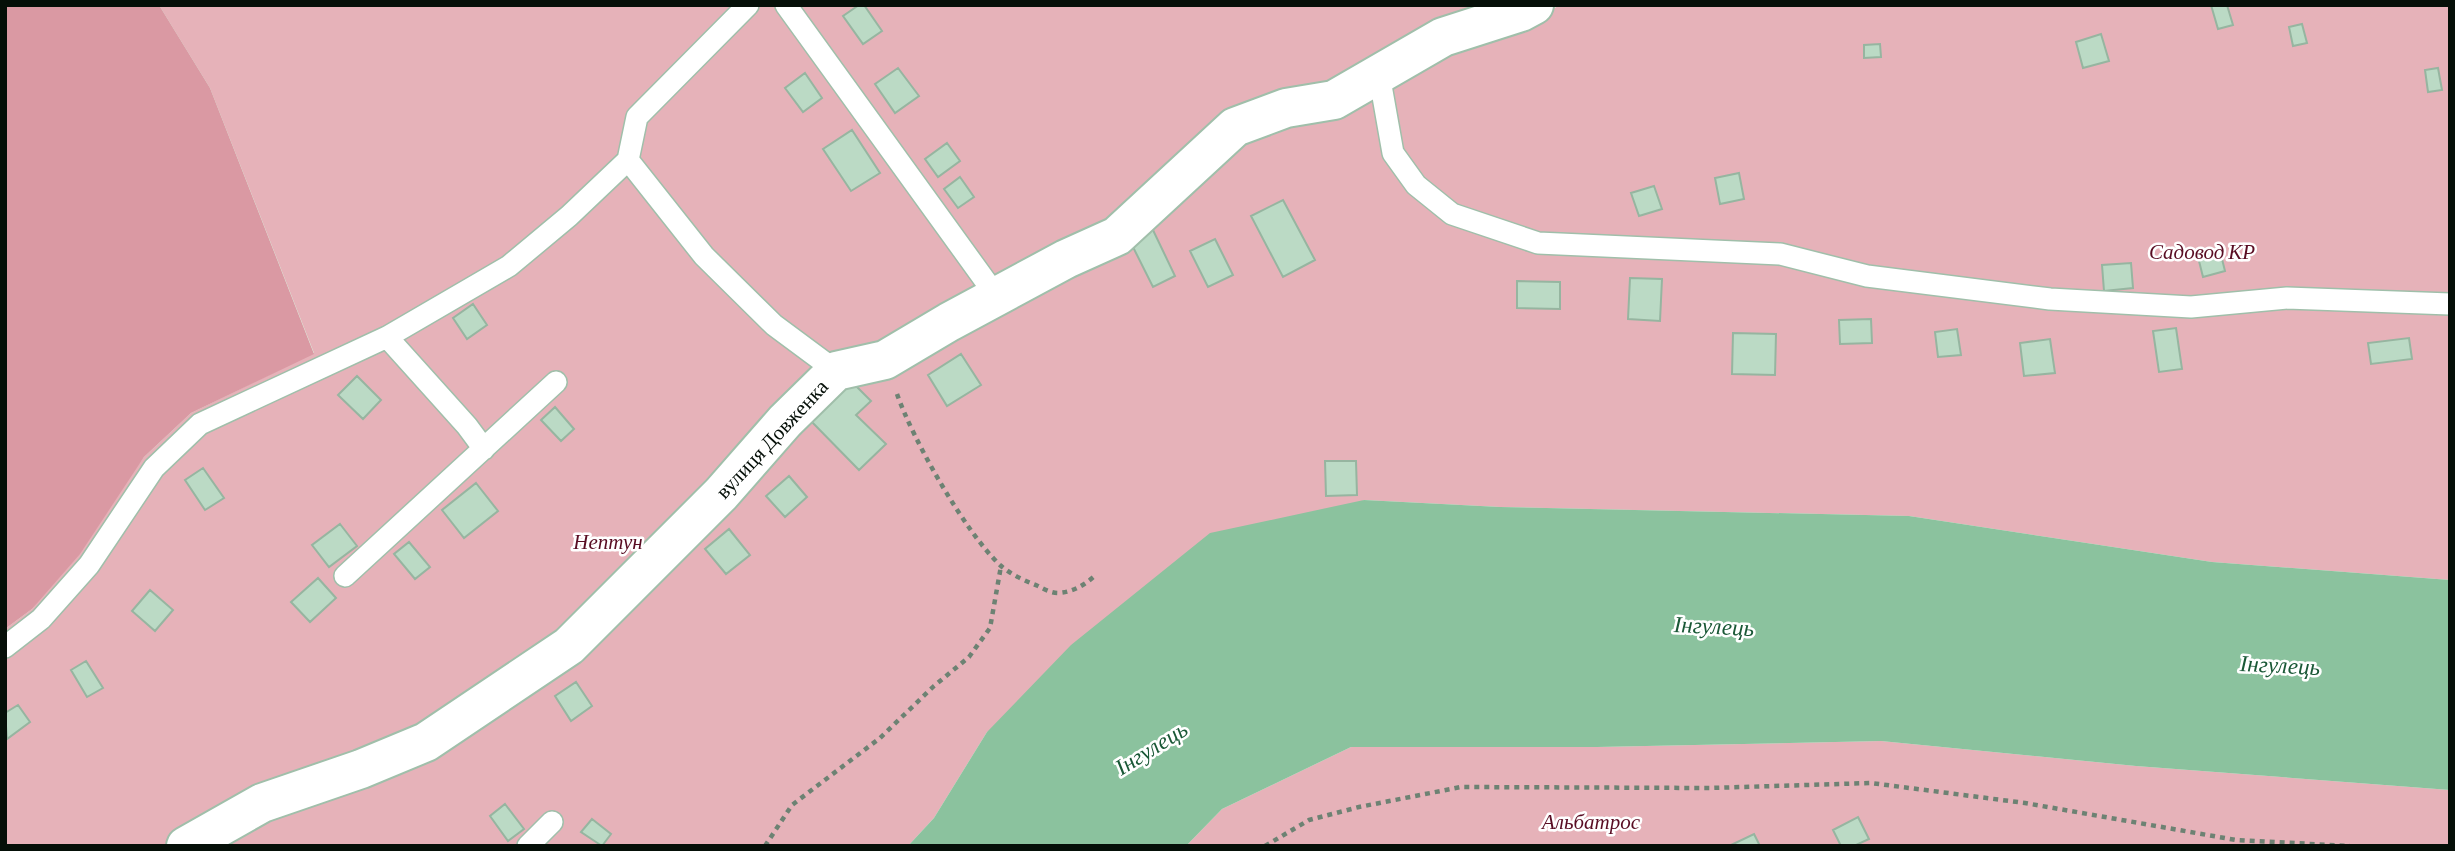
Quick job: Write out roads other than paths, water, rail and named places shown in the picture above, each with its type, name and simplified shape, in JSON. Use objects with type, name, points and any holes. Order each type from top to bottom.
[{"type":"street","name":"вулиця Довженка","points":[[186,846],[262,803],[361,769],[426,742],[569,646],[721,494],[785,421],[836,371],[885,360],[1066,259],[1117,236],[1235,127],[1286,108],[1334,100],[1443,37],[1534,5]]},
{"type":"lane","points":[[5,647],[41,619],[89,565],[154,468],[200,424],[387,337],[509,266],[569,216],[628,160],[636,117],[748,5]]},
{"type":"lane","points":[[786,5],[997,297]]},
{"type":"lane","points":[[1379,74],[1393,153],[1416,185],[1452,214],[1538,243],[1780,254],[1867,276],[2050,299],[2191,307],[2287,298],[2450,304]]},
{"type":"lane","points":[[628,160],[704,256],[774,326],[836,371]]},
{"type":"lane","points":[[387,337],[467,426],[484,449]]},
{"type":"lane","points":[[345,576],[556,382]]},
{"type":"lane","points":[[528,846],[552,822]]},
{"type":"water","name":"Інгулець","points":[[1364,500],[1500,507],[1909,516],[2212,562],[2450,580],[2450,790],[2136,766],[1881,741],[1597,747],[1351,747],[1222,809],[1186,846],[908,846],[934,818],[987,732],[1071,645],[1210,533]]},
{"type":"park label","name":"Садовод КР","points":[[2202,252]]},
{"type":"park label","name":"Нептун","points":[[608,542]]},
{"type":"park label","name":"Альбатрос","points":[[1591,822]]}]
